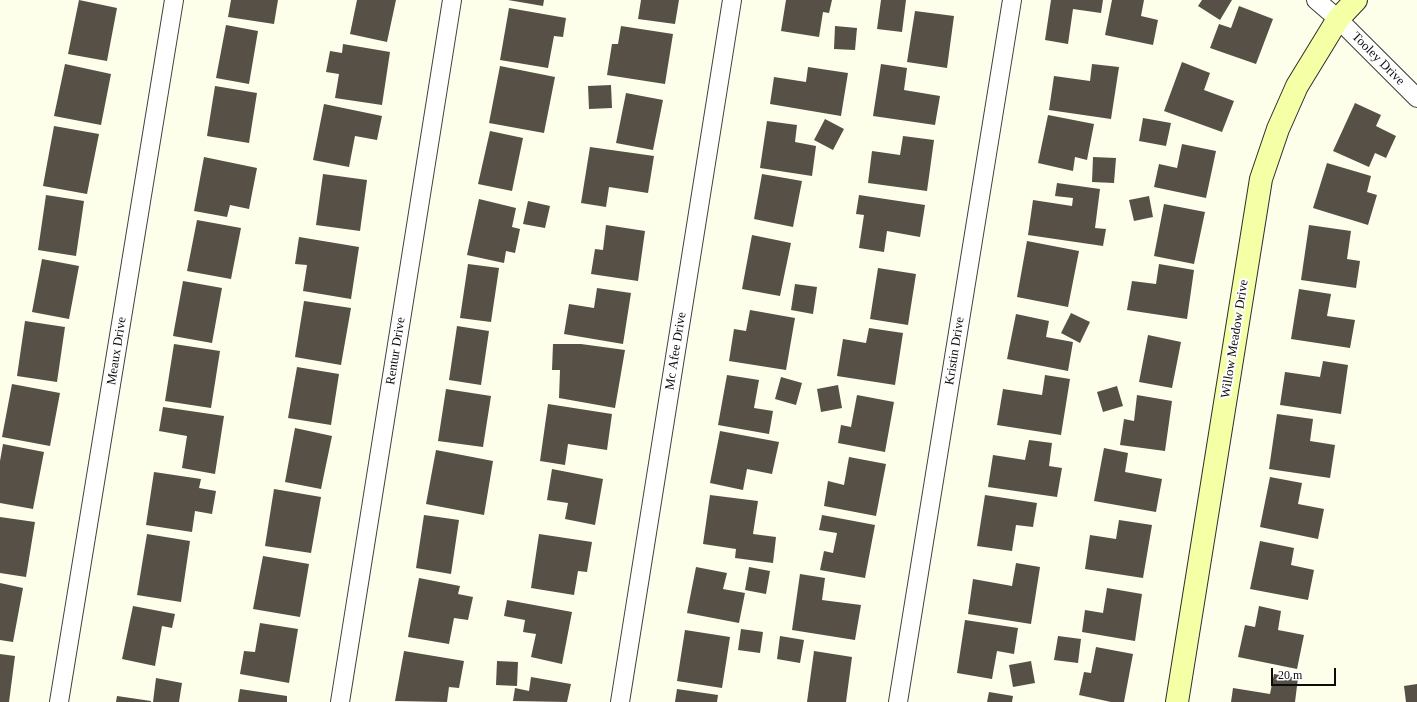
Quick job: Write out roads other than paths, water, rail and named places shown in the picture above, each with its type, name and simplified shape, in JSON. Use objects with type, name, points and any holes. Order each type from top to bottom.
[{"type":"street","name":"Meaux Drive","points":[[59,702],[174,0]]},
{"type":"street","name":"Rentur Drive","points":[[340,702],[452,0]]},
{"type":"street","name":"Mc Afee Drive","points":[[620,702],[732,0]]},
{"type":"street","name":"Kristin Drive","points":[[898,702],[1012,0]]},
{"type":"street","name":"Tooley Drive","points":[[1316,0],[1338,19],[1417,98]]},
{"type":"street","name":"Willow Meadow Drive","points":[[1178,702],[1260,179],[1278,129],[1297,86],[1338,19],[1356,0]]}]
